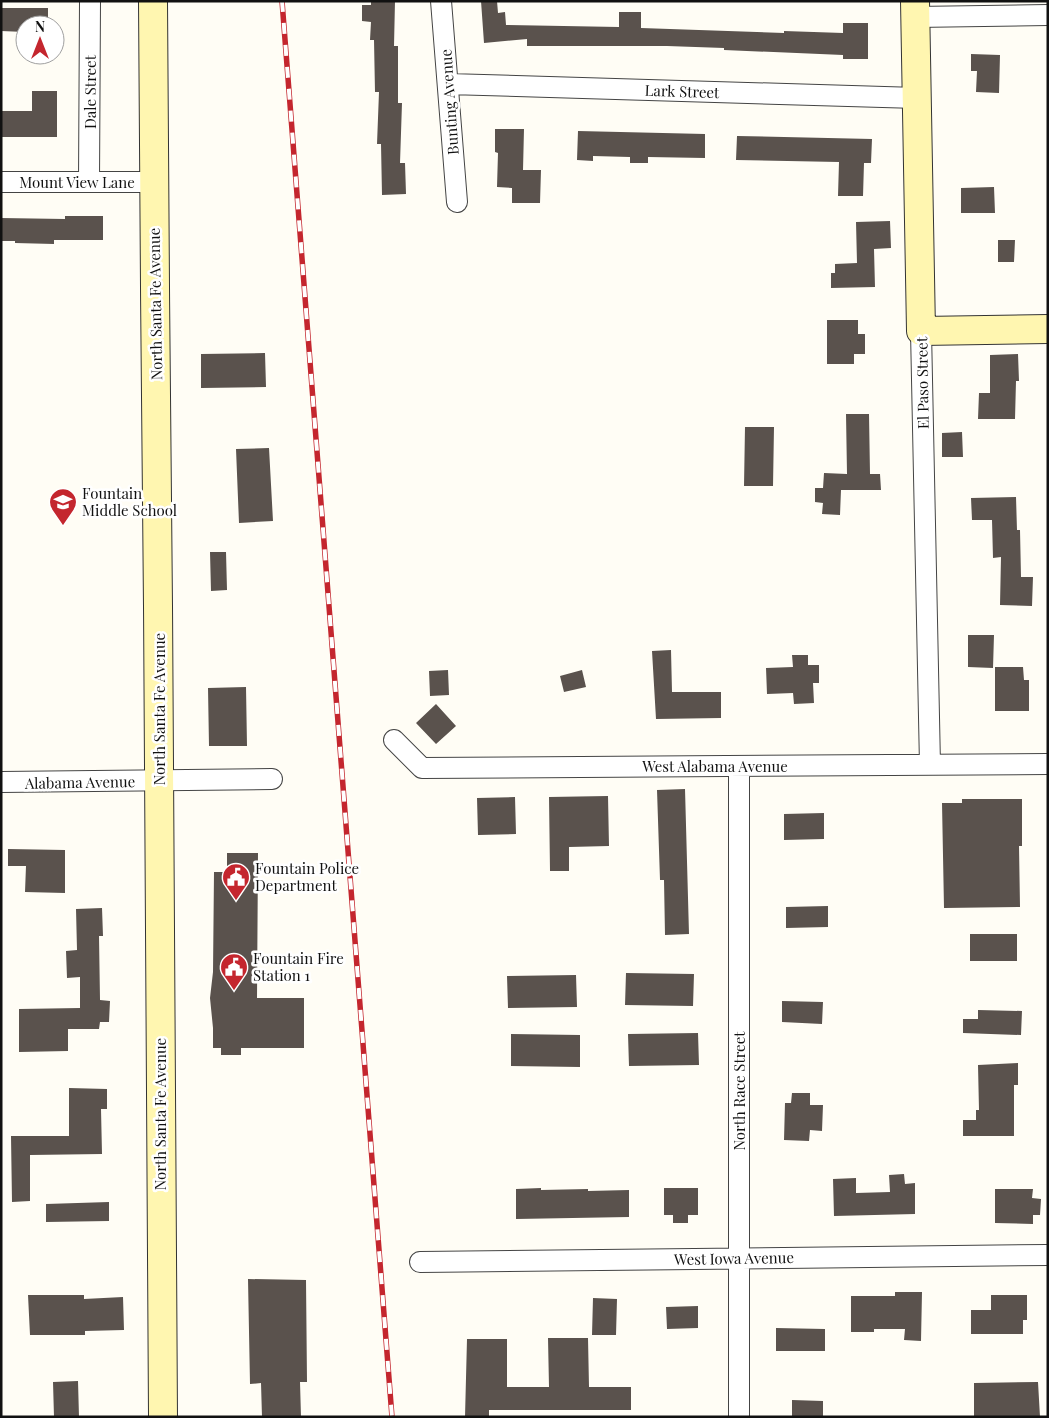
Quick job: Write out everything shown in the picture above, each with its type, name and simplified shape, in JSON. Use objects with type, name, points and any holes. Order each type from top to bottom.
[{"type":"main road","name":"North Santa Fe Avenue","points":[[153,1],[163,1417]]},
{"type":"main road","name":"El Paso Street","points":[[915,9],[921,331]]},
{"type":"main road","points":[[921,331],[1048,329]]},
{"type":"street","name":"Dale Street","points":[[89,182],[90,1]]},
{"type":"street","name":"Bunting Avenue","points":[[441,1],[457,202]]},
{"type":"street","points":[[915,9],[1048,15]]},
{"type":"street","name":"Lark Street","points":[[448,84],[917,98]]},
{"type":"street","name":"Mount View Lane","points":[[1,182],[153,182]]},
{"type":"street","name":"El Paso Street","points":[[921,331],[930,765]]},
{"type":"street","name":"West Alabama Avenue","points":[[394,740],[422,768],[1048,764]]},
{"type":"street","name":"North Race Street","points":[[739,766],[739,1417]]},
{"type":"street","name":"Alabama Avenue","points":[[1,782],[272,778]]},
{"type":"street","name":"West Iowa Avenue","points":[[420,1262],[739,1257],[1048,1256]]},
{"type":"building","points":[[371,1],[395,1],[394,46],[398,46],[398,103],[402,103],[400,163],[405,163],[406,194],[382,195],[381,144],[377,144],[379,92],[375,92],[374,40],[370,40],[371,22],[362,21],[362,5],[371,5]]},
{"type":"building","points":[[481,1],[497,1],[498,13],[505,12],[506,25],[619,27],[619,12],[641,12],[641,28],[843,33],[843,23],[868,23],[868,59],[843,59],[843,55],[724,50],[724,48],[527,46],[527,39],[484,43]]},
{"type":"building","points":[[1,8],[48,8],[48,15],[15,15],[15,32],[1,31]]},
{"type":"building","points":[[971,54],[1000,55],[999,93],[976,92],[977,71],[971,71]]},
{"type":"building","points":[[32,91],[57,91],[57,137],[1,137],[1,111],[32,111]]},
{"type":"building","points":[[495,129],[524,129],[523,170],[541,170],[540,203],[512,203],[512,188],[497,187],[498,153],[495,152]]},
{"type":"building","points":[[578,131],[705,134],[705,158],[648,157],[648,163],[630,163],[630,157],[593,156],[593,161],[577,160]]},
{"type":"building","points":[[737,136],[872,139],[871,163],[864,163],[863,196],[838,196],[839,162],[736,160]]},
{"type":"building","points":[[994,187],[995,213],[961,213],[961,188]]},
{"type":"building","points":[[65,216],[103,216],[103,240],[54,240],[54,244],[1,241],[1,218],[65,219]]},
{"type":"building","points":[[890,221],[891,248],[874,249],[875,287],[831,288],[831,273],[835,273],[835,264],[857,263],[856,222]]},
{"type":"building","points":[[998,240],[1015,240],[1014,262],[998,262]]},
{"type":"building","points":[[827,320],[858,320],[858,334],[865,334],[865,354],[854,354],[854,364],[827,364]]},
{"type":"building","points":[[265,353],[266,387],[201,388],[201,354]]},
{"type":"building","points":[[1018,354],[1019,381],[1016,381],[1015,419],[978,419],[979,393],[990,393],[990,355]]},
{"type":"building","points":[[846,414],[869,414],[870,474],[880,474],[881,490],[841,490],[840,515],[822,514],[823,503],[815,502],[815,488],[823,488],[824,473],[847,474]]},
{"type":"building","points":[[745,427],[774,427],[773,486],[744,486]]},
{"type":"building","points":[[962,432],[963,457],[942,457],[942,433]]},
{"type":"building","points":[[269,448],[273,521],[239,523],[236,449]]},
{"type":"building","points":[[1016,497],[1017,530],[1020,530],[1021,577],[1033,577],[1032,606],[1000,605],[1001,557],[993,558],[992,520],[972,520],[971,498]]},
{"type":"building","points":[[210,552],[226,552],[227,590],[211,591]]},
{"type":"building","points":[[968,635],[994,635],[993,668],[968,667]]},
{"type":"building","points":[[671,650],[672,692],[721,692],[721,718],[656,719],[652,651]]},
{"type":"building","points":[[792,655],[808,655],[808,665],[819,665],[819,683],[813,683],[814,703],[794,704],[793,693],[767,694],[766,668],[793,667]]},
{"type":"building","points":[[995,667],[1023,667],[1024,680],[1029,680],[1029,711],[995,711]]},
{"type":"building","points":[[448,670],[449,695],[430,696],[429,671]]},
{"type":"building","points":[[582,670],[586,687],[564,692],[560,676]]},
{"type":"building","points":[[246,687],[247,746],[209,746],[208,688]]},
{"type":"building","points":[[436,704],[456,726],[436,744],[416,723]]},
{"type":"building","points":[[685,789],[689,934],[665,935],[664,880],[660,880],[657,790]]},
{"type":"building","points":[[608,796],[609,846],[569,847],[569,871],[550,871],[549,797]]},
{"type":"building","points":[[515,797],[516,834],[478,835],[477,798]]},
{"type":"building","points":[[962,799],[1022,799],[1022,846],[1019,846],[1020,907],[944,908],[942,803],[962,803]]},
{"type":"building","points":[[824,813],[824,839],[784,840],[784,814]]},
{"type":"building","points":[[8,849],[65,850],[65,893],[25,892],[26,866],[8,866]]},
{"type":"building","name":"Fountain Fire Station 1","points":[[227,853],[258,853],[257,998],[304,998],[304,1048],[241,1048],[241,1055],[221,1055],[221,1048],[213,1048],[210,998],[213,972],[214,872],[227,872]]},
{"type":"building","points":[[828,906],[828,927],[786,928],[786,907]]},
{"type":"building","points":[[102,908],[103,936],[99,936],[100,1000],[110,1001],[109,1022],[100,1022],[99,1029],[68,1029],[68,1051],[19,1052],[19,1009],[80,1008],[80,977],[67,978],[66,951],[77,950],[76,909]]},
{"type":"building","points":[[970,934],[1017,934],[1017,961],[970,961]]},
{"type":"building","points":[[626,973],[694,974],[693,1006],[625,1005]]},
{"type":"building","points":[[576,975],[577,1007],[508,1008],[507,976]]},
{"type":"building","points":[[782,1001],[823,1002],[822,1024],[782,1022]]},
{"type":"building","points":[[978,1010],[1022,1011],[1021,1035],[963,1033],[963,1019],[978,1019]]},
{"type":"building","points":[[698,1033],[699,1065],[629,1066],[628,1034]]},
{"type":"building","points":[[511,1034],[580,1035],[580,1067],[511,1066]]},
{"type":"building","points":[[1018,1063],[1018,1085],[1014,1085],[1014,1136],[963,1136],[963,1120],[976,1120],[976,1110],[979,1110],[978,1065]]},
{"type":"building","points":[[69,1088],[107,1089],[107,1109],[101,1109],[102,1154],[30,1155],[30,1201],[12,1202],[11,1136],[69,1136]]},
{"type":"building","points":[[792,1093],[810,1093],[810,1105],[823,1105],[822,1131],[810,1130],[809,1141],[784,1140],[785,1103],[791,1103]]},
{"type":"building","points":[[904,1174],[905,1184],[915,1183],[915,1214],[834,1216],[833,1179],[856,1178],[856,1193],[890,1192],[889,1175]]},
{"type":"building","points":[[541,1188],[541,1190],[629,1190],[629,1217],[516,1219],[516,1189]]},
{"type":"building","points":[[664,1188],[698,1188],[698,1215],[688,1215],[688,1223],[673,1223],[673,1215],[664,1215]]},
{"type":"building","points":[[995,1189],[1033,1189],[1032,1198],[1041,1199],[1040,1215],[1033,1215],[1033,1224],[995,1223]]},
{"type":"building","points":[[109,1202],[109,1221],[46,1222],[46,1204]]},
{"type":"building","points":[[248,1279],[306,1280],[307,1382],[300,1382],[301,1417],[262,1417],[261,1383],[250,1384]]},
{"type":"building","points":[[895,1292],[922,1292],[921,1341],[904,1340],[905,1329],[874,1329],[874,1332],[851,1332],[851,1296],[895,1296]]},
{"type":"building","points":[[28,1295],[84,1295],[84,1299],[123,1297],[124,1330],[85,1331],[85,1335],[30,1335]]},
{"type":"building","points":[[991,1295],[1027,1295],[1027,1320],[1023,1320],[1023,1334],[971,1334],[971,1310],[991,1310]]},
{"type":"building","points":[[593,1298],[617,1299],[616,1335],[592,1335]]},
{"type":"building","points":[[698,1306],[698,1328],[667,1329],[666,1307]]},
{"type":"building","points":[[776,1328],[825,1329],[825,1351],[776,1351]]},
{"type":"building","points":[[548,1338],[588,1338],[589,1387],[631,1387],[631,1410],[489,1410],[489,1417],[465,1417],[467,1339],[507,1339],[507,1387],[549,1387]]},
{"type":"building","points":[[78,1381],[79,1417],[54,1417],[53,1382]]},
{"type":"building","points":[[1038,1382],[1040,1417],[974,1417],[974,1383]]},
{"type":"building","points":[[792,1400],[823,1401],[823,1417],[792,1417]]},
{"type":"railway","points":[[282,1],[392,1417]]},
{"type":"place","name":"Fountain Middle School","points":[[63,526]]},
{"type":"place","name":"Fountain Police Department","points":[[236,901]]},
{"type":"place","name":"Fountain Fire Station 1","points":[[234,991]]}]
